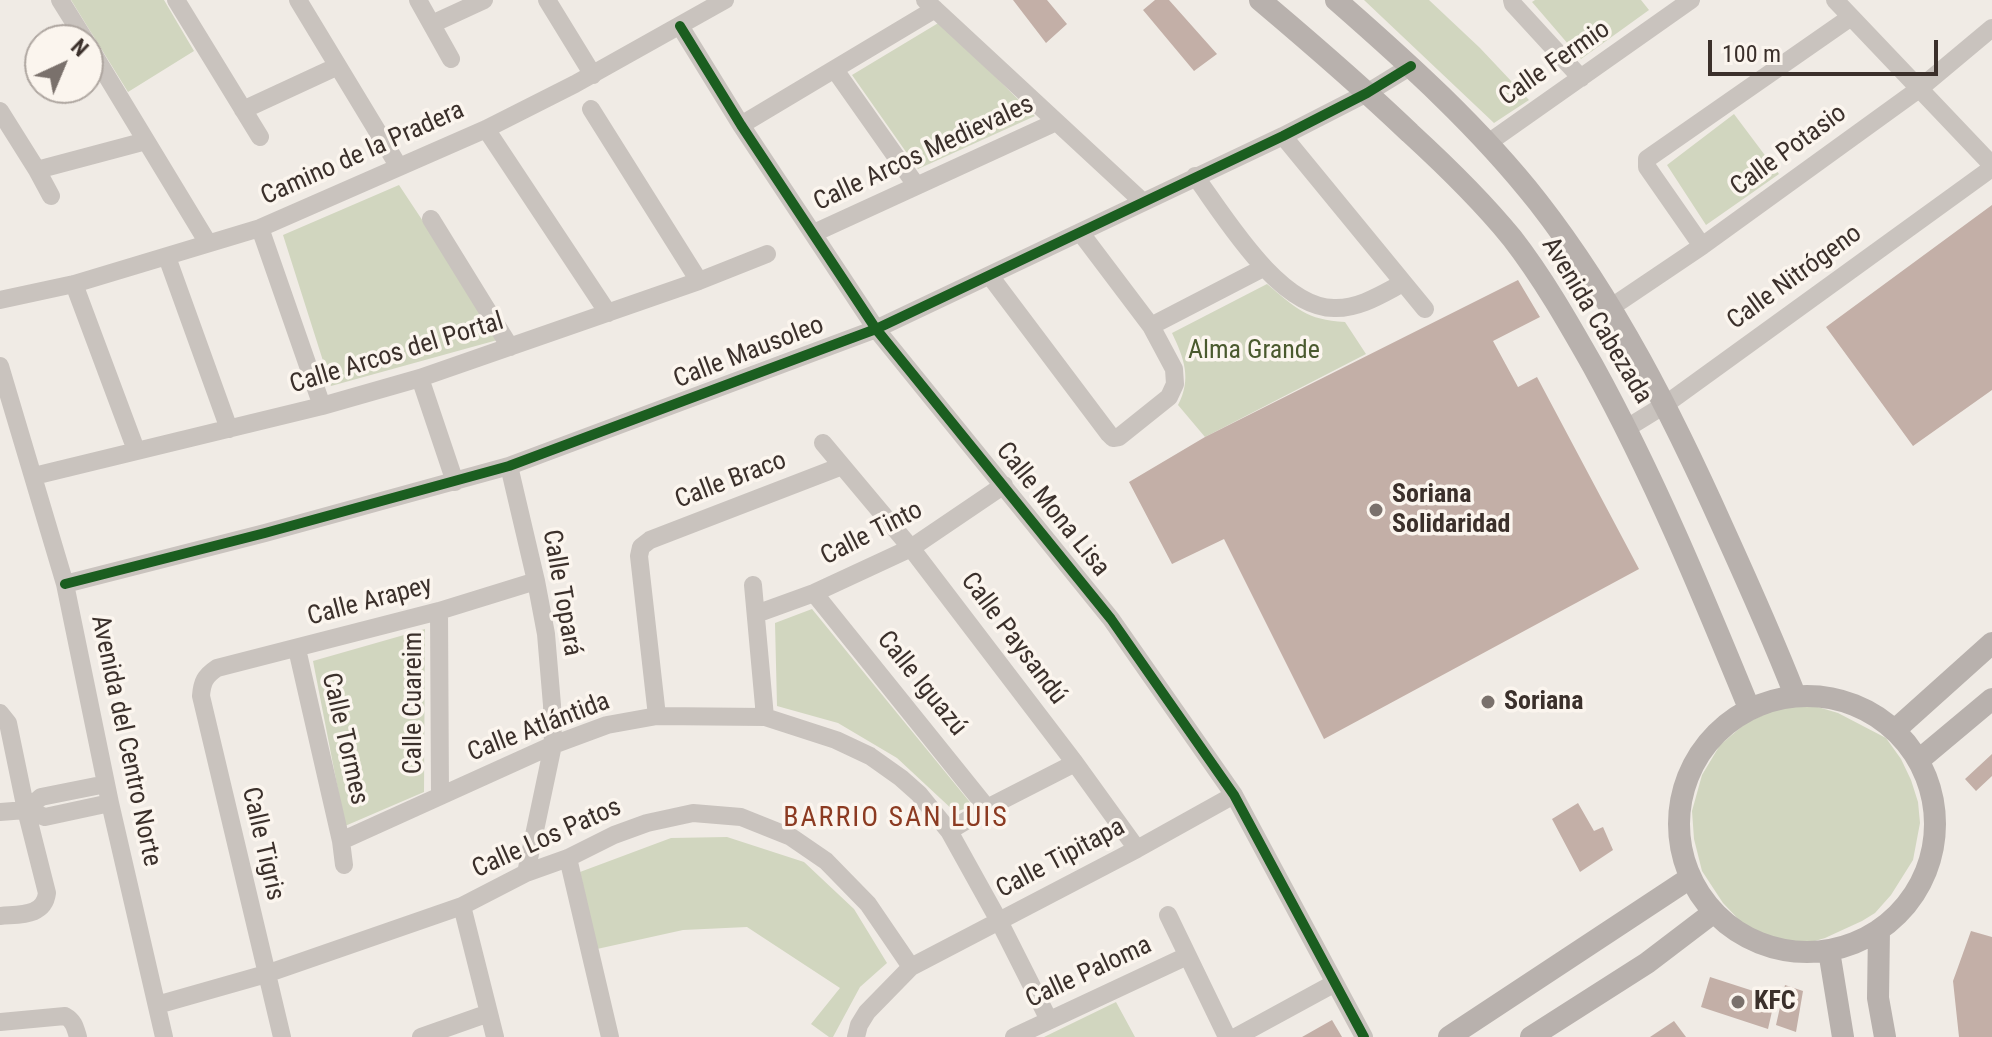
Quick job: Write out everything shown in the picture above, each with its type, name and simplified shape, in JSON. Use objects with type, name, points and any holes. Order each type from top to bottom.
[{"type":"main road","name":"Avenida Cabezada","points":[[1260,0],[1460,179],[1511,237],[1545,283],[1627,428],[1689,560],[1749,708]]},
{"type":"main road","name":"Avenida Cabezada","points":[[1336,0],[1411,66],[1488,143],[1565,239],[1666,404],[1772,636],[1795,695]]},
{"type":"main road","points":[[1895,730],[1992,643]]},
{"type":"main road","points":[[1795,695],[1831,697],[1865,709],[1895,730],[1919,760],[1933,801],[1935,831],[1928,867],[1911,900],[1867,938],[1829,951],[1787,951],[1747,938],[1714,912],[1690,878],[1679,840],[1680,800],[1693,763],[1717,731],[1749,708],[1795,695]]},
{"type":"main road","points":[[1919,760],[1992,699]]},
{"type":"main road","points":[[1449,1037],[1690,878]]},
{"type":"main road","points":[[1531,1037],[1647,963],[1714,912]]},
{"type":"main road","points":[[1879,930],[1878,998],[1885,1037]]},
{"type":"main road","points":[[1829,951],[1843,1037]]},
{"type":"street","points":[[60,0],[75,24]]},
{"type":"street","points":[[176,0],[260,137]]},
{"type":"street","points":[[298,0],[399,167]]},
{"type":"street","points":[[418,0],[451,59]]},
{"type":"street","points":[[432,24],[484,0]]},
{"type":"street","points":[[547,0],[593,75]]},
{"type":"street","name":"Camino de la Pradera","points":[[0,300],[74,284],[260,228],[486,129],[593,75],[725,0]]},
{"type":"street","name":"Calle Fermio","points":[[1488,143],[1691,0]]},
{"type":"street","points":[[1835,0],[1992,166]]},
{"type":"street","points":[[1512,1],[1581,78]]},
{"type":"street","points":[[741,125],[835,70],[930,5],[1143,202]]},
{"type":"street","points":[[1702,246],[1647,167],[1646,161],[1851,17]]},
{"type":"street","name":"Calle Mona Lisa","points":[[680,26],[741,125],[876,329],[1111,619],[1234,795],[1364,1037]]},
{"type":"street","name":"Calle Potasio","points":[[1610,308],[1702,246],[1919,89],[1992,28]]},
{"type":"street","points":[[243,110],[338,66]]},
{"type":"street","name":"Calle Mausoleo","points":[[65,584],[509,466],[876,329],[1283,136],[1367,93],[1411,66]]},
{"type":"street","points":[[835,70],[916,185]]},
{"type":"street","points":[[104,71],[208,243]]},
{"type":"street","points":[[591,109],[699,281]]},
{"type":"street","points":[[0,111],[51,196]]},
{"type":"street","name":"Calle Arcos Medievales","points":[[814,233],[1056,122]]},
{"type":"street","points":[[486,129],[608,313]]},
{"type":"street","points":[[1283,136],[1425,309]]},
{"type":"street","points":[[37,170],[146,141]]},
{"type":"street","name":"Calle Nitrógeno","points":[[1627,428],[1666,404],[1992,166]]},
{"type":"street","points":[[1195,176],[1263,268],[1298,296],[1322,307],[1336,309],[1353,306],[1403,283]]},
{"type":"street","points":[[431,219],[510,347]]},
{"type":"street","points":[[260,228],[322,406]]},
{"type":"street","points":[[990,276],[1113,438],[1119,437],[1164,402],[1175,384],[1174,369],[1151,326],[1080,232]]},
{"type":"street","name":"Calle Arcos del Portal","points":[[34,476],[322,406],[420,378],[699,281],[767,254]]},
{"type":"street","points":[[167,257],[229,429]]},
{"type":"street","points":[[1151,326],[1263,268]]},
{"type":"street","points":[[74,284],[136,450]]},
{"type":"street","name":"Avenida del Centro Norte","points":[[0,366],[65,584],[108,794],[164,1037]]},
{"type":"street","points":[[420,378],[455,482]]},
{"type":"street","name":"Calle Paysandú","points":[[823,443],[911,548],[1137,849]]},
{"type":"street","name":"Calle Topará","points":[[509,466],[546,634],[552,705],[553,745],[526,873]]},
{"type":"street","name":"Calle Braco","points":[[657,716],[639,556],[641,547],[650,540],[842,466]]},
{"type":"street","name":"Calle Tinto","points":[[756,614],[814,593],[911,548],[1004,485]]},
{"type":"street","name":"Calle Arapey","points":[[217,668],[439,611],[536,581]]},
{"type":"street","points":[[753,585],[765,717]]},
{"type":"street","name":"Calle Iguazú","points":[[814,593],[987,808]]},
{"type":"street","name":"Calle Cuareim","points":[[439,611],[440,795]]},
{"type":"street","name":"Calle Tormes","points":[[297,649],[344,865]]},
{"type":"street","name":"Calle Tigris","points":[[217,668],[207,675],[201,696],[282,1037]]},
{"type":"street","name":"Calle Atlántida","points":[[341,841],[553,745],[607,725],[657,716],[765,717],[836,740],[870,756],[919,794],[949,831],[1049,1020]]},
{"type":"street","points":[[0,916],[32,913],[41,909],[46,903],[47,893],[4,718]]},
{"type":"street","points":[[949,831],[1075,763]]},
{"type":"street","points":[[0,812],[26,810],[41,797],[108,794]]},
{"type":"street","name":"Calle Tipitapa","points":[[856,1037],[867,1012],[911,967],[1234,795]]},
{"type":"street","name":"Calle Los Patos","points":[[157,1005],[266,974],[462,906],[526,873],[568,858],[614,835],[647,823],[693,813],[741,817],[791,837],[826,861],[868,904],[911,967]]},
{"type":"street","points":[[568,858],[610,1037]]},
{"type":"street","points":[[462,906],[495,1037]]},
{"type":"street","points":[[1168,915],[1227,1037]]},
{"type":"street","name":"Calle Paloma","points":[[1014,1037],[1187,956]]},
{"type":"street","points":[[1236,1037],[1335,983]]},
{"type":"street","points":[[421,1037],[489,1013]]},
{"type":"street","points":[[0,1022],[65,1016],[71,1019],[78,1037]]},
{"type":"green space","points":[[71,0],[164,0],[194,51],[128,92],[104,53],[104,24],[86,24]]},
{"type":"green space","points":[[1364,0],[1429,0],[1529,100],[1494,123]]},
{"type":"green space","points":[[1641,0],[1649,10],[1581,59],[1532,2]]},
{"type":"green space","points":[[940,22],[1035,116],[918,169],[852,75]]},
{"type":"green space","points":[[1734,114],[1779,174],[1706,225],[1667,165]]},
{"type":"green space","points":[[399,185],[501,339],[331,386],[283,235]]},
{"type":"green space","name":"Alma Grande","points":[[1267,284],[1302,311],[1320,319],[1345,322],[1366,354],[1205,437],[1178,405],[1185,386],[1185,369],[1172,333]]},
{"type":"green space","points":[[812,609],[973,806],[955,812],[897,758],[838,723],[777,706],[775,623]]},
{"type":"green space","points":[[425,629],[424,792],[345,826],[313,661]]},
{"type":"green space","points":[[1811,705],[1838,713],[1886,738],[1911,780],[1920,823],[1913,860],[1891,895],[1875,913],[1825,938],[1805,944],[1772,937],[1744,925],[1723,903],[1702,871],[1694,839],[1692,811],[1702,775],[1720,745],[1746,723],[1776,709]]},
{"type":"green space","points":[[727,837],[804,862],[854,909],[887,963],[860,987],[833,1037],[811,1024],[840,988],[747,927],[683,930],[597,949],[580,872],[671,838]]},
{"type":"green space","points":[[1116,1002],[1135,1037],[1044,1037]]},
{"type":"building","points":[[1013,0],[1047,0],[1067,24],[1046,43]]},
{"type":"building","points":[[1155,0],[1169,0],[1217,54],[1194,71],[1143,10]]},
{"type":"building","points":[[1992,205],[1992,390],[1913,446],[1826,327]]},
{"type":"building","name":"Soriana Solidaridad","points":[[1518,280],[1540,317],[1493,341],[1518,387],[1537,377],[1639,569],[1324,739],[1224,539],[1172,564],[1129,482],[1205,437]]},
{"type":"building","points":[[1992,754],[1992,776],[1976,791],[1965,779]]},
{"type":"building","points":[[1578,803],[1594,831],[1603,827],[1613,850],[1580,872],[1552,819]]},
{"type":"building","points":[[1971,931],[1992,937],[1992,1037],[1959,1037],[1953,981]]},
{"type":"building","name":"KFC","points":[[1710,977],[1775,998],[1768,1029],[1701,1007]]},
{"type":"building","points":[[1785,985],[1803,991],[1796,1032],[1776,1025]]},
{"type":"building","points":[[1332,1020],[1342,1037],[1302,1037]]},
{"type":"building","points":[[1674,1021],[1686,1037],[1650,1037]]},
{"type":"cycle path","points":[[680,26],[741,125],[876,329],[1111,619],[1234,795],[1364,1037]]},
{"type":"cycle path","points":[[65,584],[509,466],[876,329],[1283,136],[1367,93],[1411,66]]},
{"type":"place","name":"Soriana Solidaridad","points":[[1376,510]]},
{"type":"place","name":"Soriana","points":[[1488,702]]},
{"type":"place","name":"KFC","points":[[1738,1002]]},
{"type":"district","name":"BARRIO SAN LUIS","points":[[896,819]]}]
